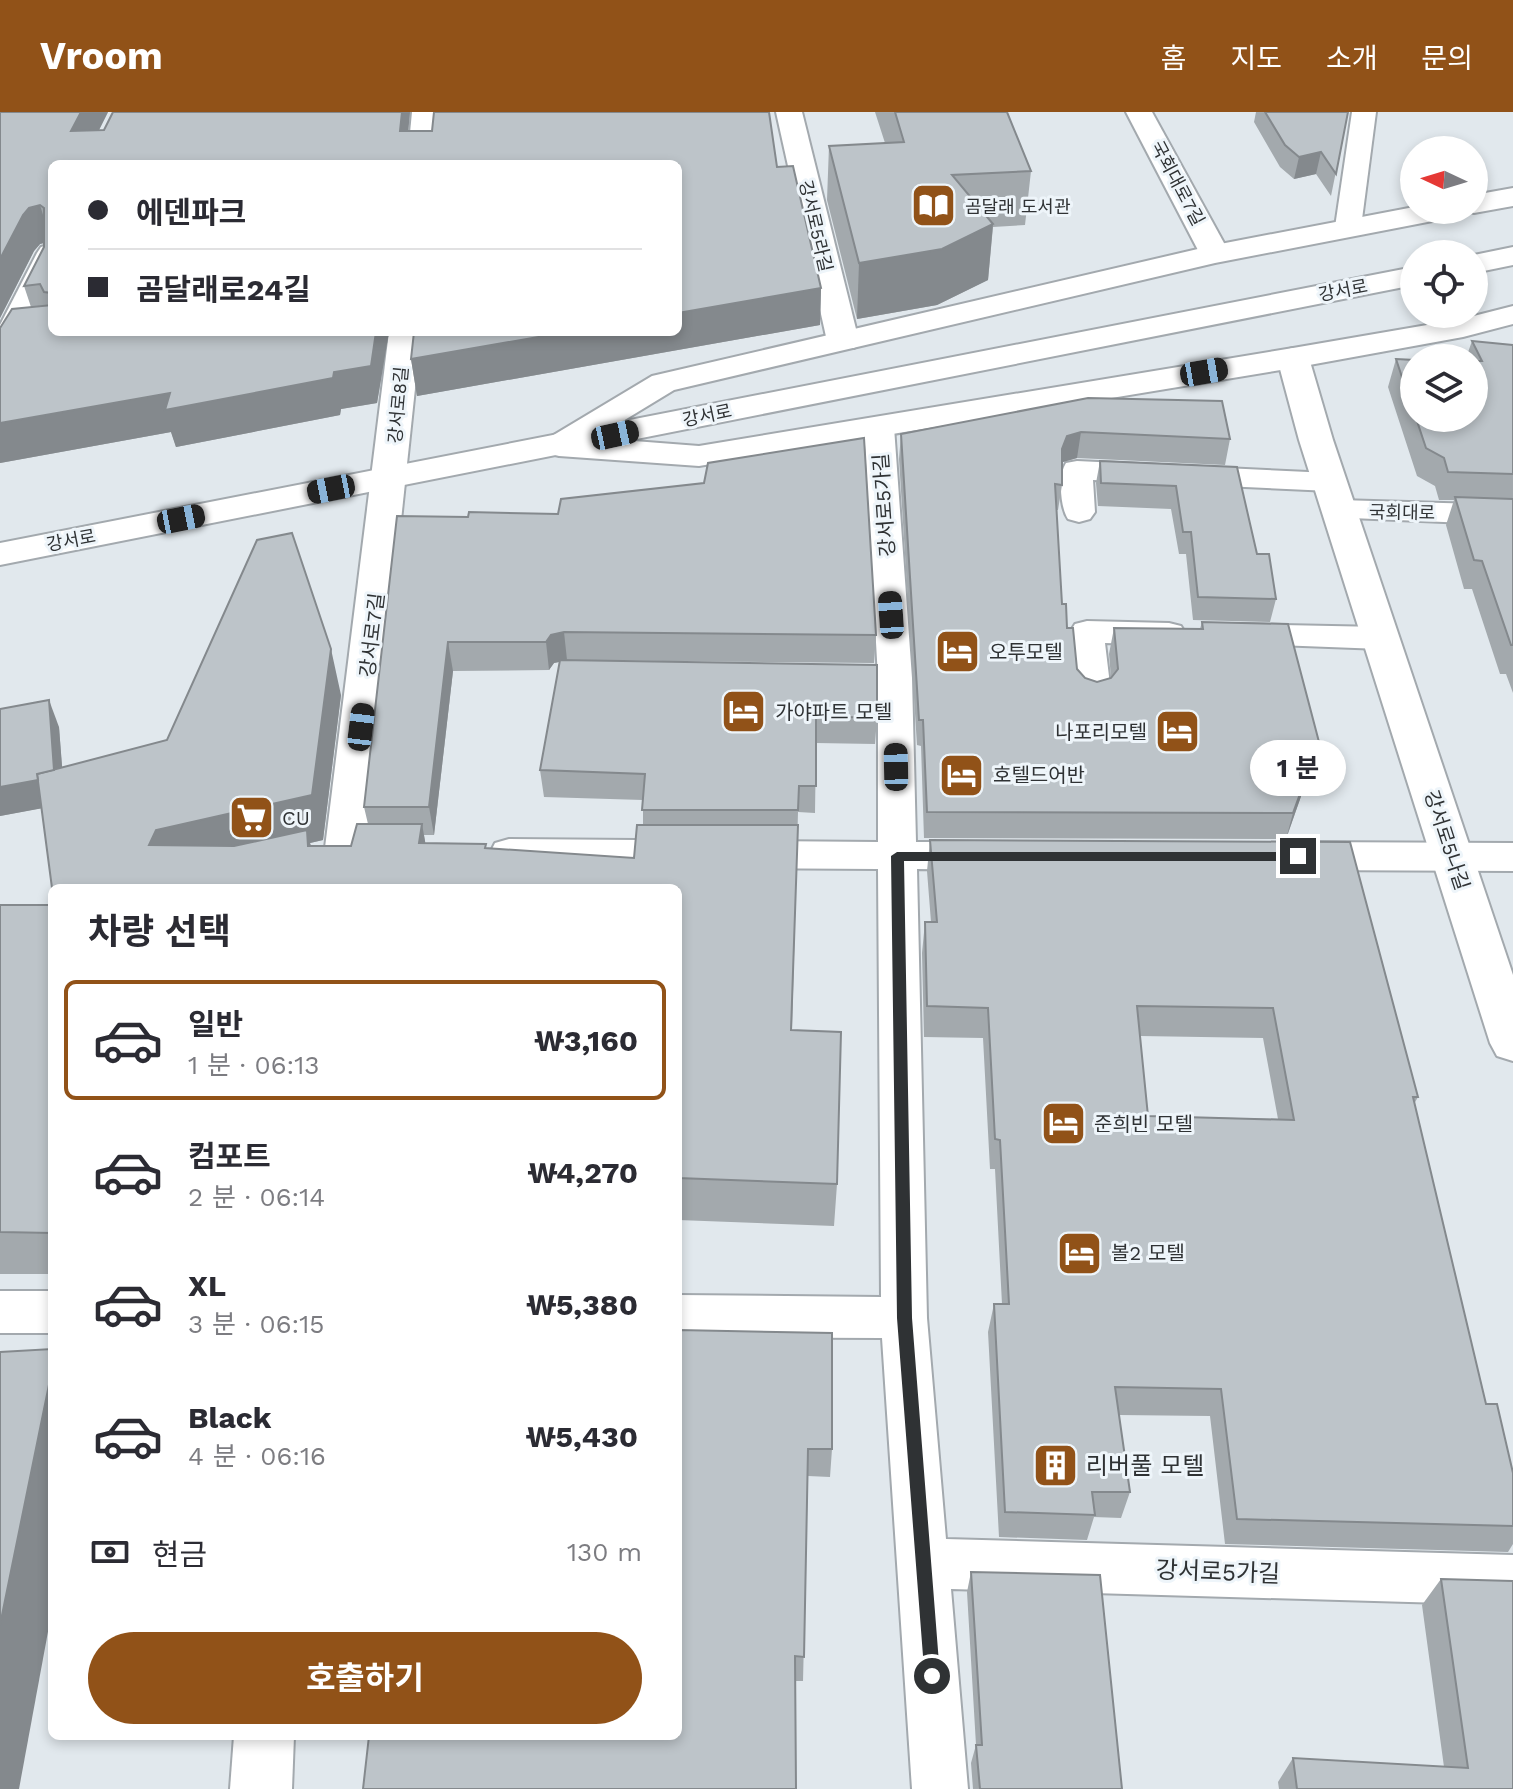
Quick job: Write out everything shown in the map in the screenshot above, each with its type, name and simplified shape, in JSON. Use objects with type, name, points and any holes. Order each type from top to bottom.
[{"type":"main road","points":[[421,160],[425,112]]},
{"type":"main road","name":"강서로5라길","points":[[789,112],[843,341]]},
{"type":"main road","name":"국회대로7길","points":[[1139,112],[1215,254]]},
{"type":"main road","points":[[1488,202],[1511,199]]},
{"type":"main road","points":[[559,446],[663,383],[1215,254],[1400,218]]},
{"type":"main road","points":[[1488,261],[1513,256]]},
{"type":"main road","points":[[16,341],[48,263]]},
{"type":"main road","name":"강서로","points":[[0,554],[1400,279]]},
{"type":"main road","points":[[1488,322],[1513,315]]},
{"type":"main road","points":[[559,446],[699,456],[1463,328],[1513,335]]},
{"type":"main road","name":"강서로8길","points":[[391,478],[405,336]]},
{"type":"main road","name":"강서로5나길","points":[[1293,358],[1513,1043]]},
{"type":"main road","name":"강서로7길","points":[[355,864],[391,478]]},
{"type":"main road","points":[[261,1789],[264,1740]]},
{"type":"lane","points":[[1348,227],[1364,112]]},
{"type":"lane","name":"강서로5가길","points":[[879,427],[879,678],[897,856],[904,1318],[940,1789]]},
{"type":"lane","name":"국회대로","points":[[1079,512],[1077,470],[1513,515]]},
{"type":"lane","points":[[1093,693],[1087,632],[1381,638]]},
{"type":"lane","points":[[472,853],[1024,856]]},
{"type":"lane","points":[[1262,856],[1513,857]]},
{"type":"lane","points":[[302,861],[355,864]]},
{"type":"lane","points":[[0,1312],[48,1312]]},
{"type":"lane","points":[[682,1316],[904,1318]]},
{"type":"lane","name":"강서로5가길","points":[[923,1563],[1513,1580]]},
{"type":"building","points":[[0,112],[81,112],[71,131],[104,130],[113,112],[402,112],[400,131],[432,131],[434,112],[769,112],[777,167],[793,166],[821,288],[682,312],[682,160],[48,160],[48,292],[44,292],[40,284],[24,286],[44,247],[44,208],[40,205],[29,208],[23,215],[0,259]]},
{"type":"building","points":[[895,112],[1007,112],[1031,171],[952,175],[993,224],[942,249],[859,263],[829,146],[904,142]]},
{"type":"building","points":[[1265,112],[1348,112],[1336,174],[1321,152],[1299,157],[1285,145]]},
{"type":"building","points":[[48,305],[48,336],[375,336],[371,366],[334,372],[333,378],[165,410],[170,393],[0,423],[0,328],[12,309]]},
{"type":"building","points":[[414,336],[544,336],[411,359]]},
{"type":"building","points":[[1472,341],[1513,345],[1513,474],[1448,472],[1444,458],[1426,448],[1421,432],[1488,432],[1488,344],[1474,344]]},
{"type":"building","points":[[1088,398],[1222,401],[1230,439],[1081,432],[1067,436],[1062,449],[1062,485],[1055,484],[1062,604],[1066,604],[1067,628],[1073,628],[1077,669],[1085,678],[1097,682],[1111,678],[1118,669],[1114,628],[1203,629],[1202,622],[1288,624],[1319,742],[1293,813],[927,812],[901,434]]},
{"type":"building","points":[[864,438],[876,635],[564,632],[551,635],[546,642],[448,642],[429,807],[364,807],[397,516],[468,517],[469,512],[558,514],[561,499],[704,483],[708,463]]},
{"type":"building","points":[[1100,461],[1237,467],[1257,554],[1269,554],[1276,599],[1198,597],[1191,532],[1183,532],[1176,486],[1101,483]]},
{"type":"building","points":[[1455,497],[1513,499],[1513,645],[1482,561],[1474,560]]},
{"type":"building","points":[[292,533],[331,649],[312,795],[156,830],[149,845],[234,846],[307,830],[308,846],[351,846],[357,824],[422,824],[419,843],[486,844],[485,848],[634,858],[637,825],[798,825],[791,1030],[841,1032],[837,1184],[682,1178],[682,884],[51,884],[37,774],[167,740],[257,540]]},
{"type":"building","points":[[560,660],[877,665],[877,718],[816,716],[816,786],[799,786],[798,810],[642,810],[645,774],[540,770]]},
{"type":"building","points":[[49,700],[54,770],[37,774],[38,780],[0,787],[0,709]]},
{"type":"building","points":[[930,840],[1350,842],[1418,1097],[1413,1097],[1486,1404],[1497,1404],[1513,1473],[1513,1526],[1237,1519],[1221,1389],[1115,1387],[1130,1492],[1092,1492],[1095,1515],[1005,1512],[994,1304],[1009,1304],[1000,1140],[995,1139],[988,1008],[927,1006],[925,922],[937,922]],"holes":[[[1137,1006],[1273,1008],[1294,1120],[1148,1116]]]},
{"type":"building","points":[[0,905],[48,905],[48,1233],[0,1232]]},
{"type":"building","points":[[682,1330],[832,1333],[832,1449],[808,1449],[804,1657],[795,1656],[796,1789],[363,1789],[369,1740],[682,1740]]},
{"type":"building","points":[[48,1349],[48,1390],[0,1625],[0,1352]]},
{"type":"building","points":[[971,1572],[1100,1575],[1122,1789],[980,1789],[976,1745],[982,1745]]},
{"type":"building","points":[[1441,1579],[1513,1581],[1513,1789],[1297,1789],[1293,1758],[1468,1768]]},
{"type":"place","name":"곰달래 도서관","points":[[934,206]]},
{"type":"place","name":"오투모텔","points":[[958,652]]},
{"type":"place","name":"가야파트 모텔","points":[[744,712]]},
{"type":"place","name":"나포리모텔","points":[[1178,732]]},
{"type":"place","name":"호텔드어반","points":[[962,775]]},
{"type":"place","name":"CU","points":[[251,818]]},
{"type":"place","name":"준희빈 모텔","points":[[1063,1124]]},
{"type":"place","name":"볼2 모텔","points":[[1080,1253]]},
{"type":"place","name":"리버풀 모텔","points":[[1055,1466]]},
{"type":"route","points":[[932,1676],[904,1318],[897,856],[1298,856]]}]
